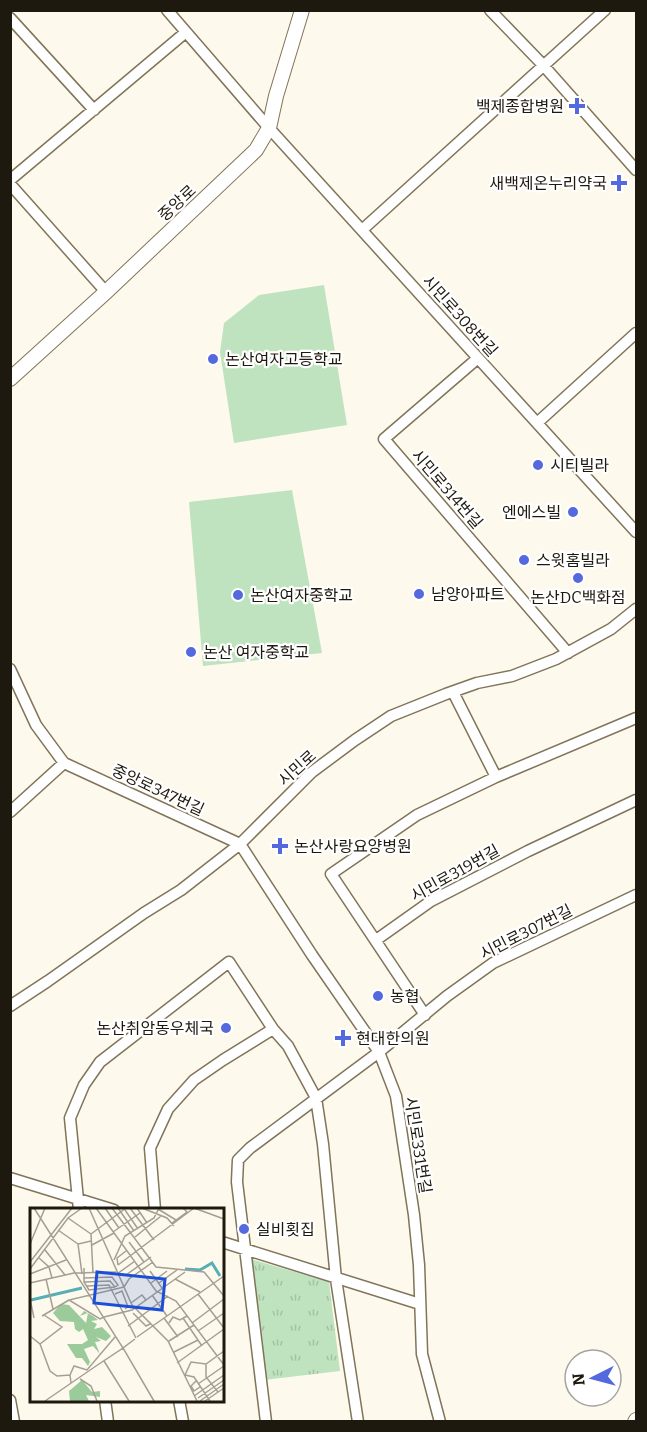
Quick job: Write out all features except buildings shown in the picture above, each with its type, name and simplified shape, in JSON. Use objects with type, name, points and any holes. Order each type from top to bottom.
[{"type":"street","name":"시민로308번길","points":[[167,10],[269,128],[636,532]]},
{"type":"street","name":"중앙로","points":[[10,379],[256,150],[269,128],[276,96],[302,10]]},
{"type":"street","points":[[490,10],[543,65],[636,170]]},
{"type":"street","points":[[362,230],[605,10]]},
{"type":"street","points":[[10,18],[94,110]]},
{"type":"street","points":[[106,292],[10,182],[186,32]]},
{"type":"street","points":[[537,423],[636,333]]},
{"type":"street","name":"시민로314번길","points":[[478,358],[384,439],[568,653]]},
{"type":"street","name":"시민로","points":[[10,1006],[135,919],[181,890],[240,844],[312,772],[354,740],[391,716],[477,684],[512,676],[568,653],[611,629],[636,609]]},
{"type":"street","name":"중앙로347번길","points":[[10,669],[36,725],[64,763],[240,844]]},
{"type":"street","points":[[453,692],[496,777]]},
{"type":"street","points":[[425,1015],[331,874],[417,815],[496,777],[636,718]]},
{"type":"street","points":[[10,812],[64,763]]},
{"type":"street","name":"시민로319번길","points":[[376,940],[431,901],[528,851],[636,800]]},
{"type":"street","name":"시민로331번길","points":[[240,844],[312,955],[379,1052],[396,1096],[414,1215],[422,1354],[440,1422]]},
{"type":"street","name":"시민로307번길","points":[[244,1249],[237,1182],[238,1160],[250,1148],[493,963],[636,895]]},
{"type":"street","points":[[78,1204],[70,1118],[84,1085],[99,1062],[229,962],[273,1029],[288,1046],[316,1098],[323,1144],[336,1279],[358,1422]]},
{"type":"street","points":[[155,1208],[150,1148],[168,1109],[194,1080],[273,1029]]},
{"type":"street","points":[[10,1178],[78,1204],[102,1208]]},
{"type":"street","points":[[224,1243],[420,1304]]},
{"type":"street","points":[[244,1249],[266,1422]]},
{"type":"street","points":[[10,1400],[14,1422]]},
{"type":"street","points":[[105,1402],[108,1422]]},
{"type":"street","points":[[179,1402],[183,1422]]},
{"type":"green space","points":[[324,285],[347,425],[234,443],[220,352],[224,323],[259,295]]},
{"type":"green space","points":[[292,490],[322,653],[203,666],[189,502]]},
{"type":"green space","points":[[251,1259],[329,1282],[340,1371],[264,1380]]},
{"type":"place","name":"백제종합병원","points":[[577,106]]},
{"type":"place","name":"새백제온누리약국","points":[[619,183]]},
{"type":"place","name":"논산여자고등학교","points":[[213,359]]},
{"type":"place","name":"시티빌라","points":[[538,465]]},
{"type":"place","name":"엔에스빌","points":[[573,512]]},
{"type":"place","name":"스윗홈빌라","points":[[524,560]]},
{"type":"place","name":"논산DC백화점","points":[[578,578]]},
{"type":"place","name":"남양아파트","points":[[419,594]]},
{"type":"place","name":"논산여자중학교","points":[[238,595]]},
{"type":"place","name":"논산 여자중학교","points":[[191,652]]},
{"type":"place","name":"논산사랑요양병원","points":[[280,846]]},
{"type":"place","name":"농협","points":[[378,996]]},
{"type":"place","name":"논산취암동우체국","points":[[226,1028]]},
{"type":"place","name":"현대한의원","points":[[343,1038]]},
{"type":"place","name":"실비횟집","points":[[244,1229]]}]
